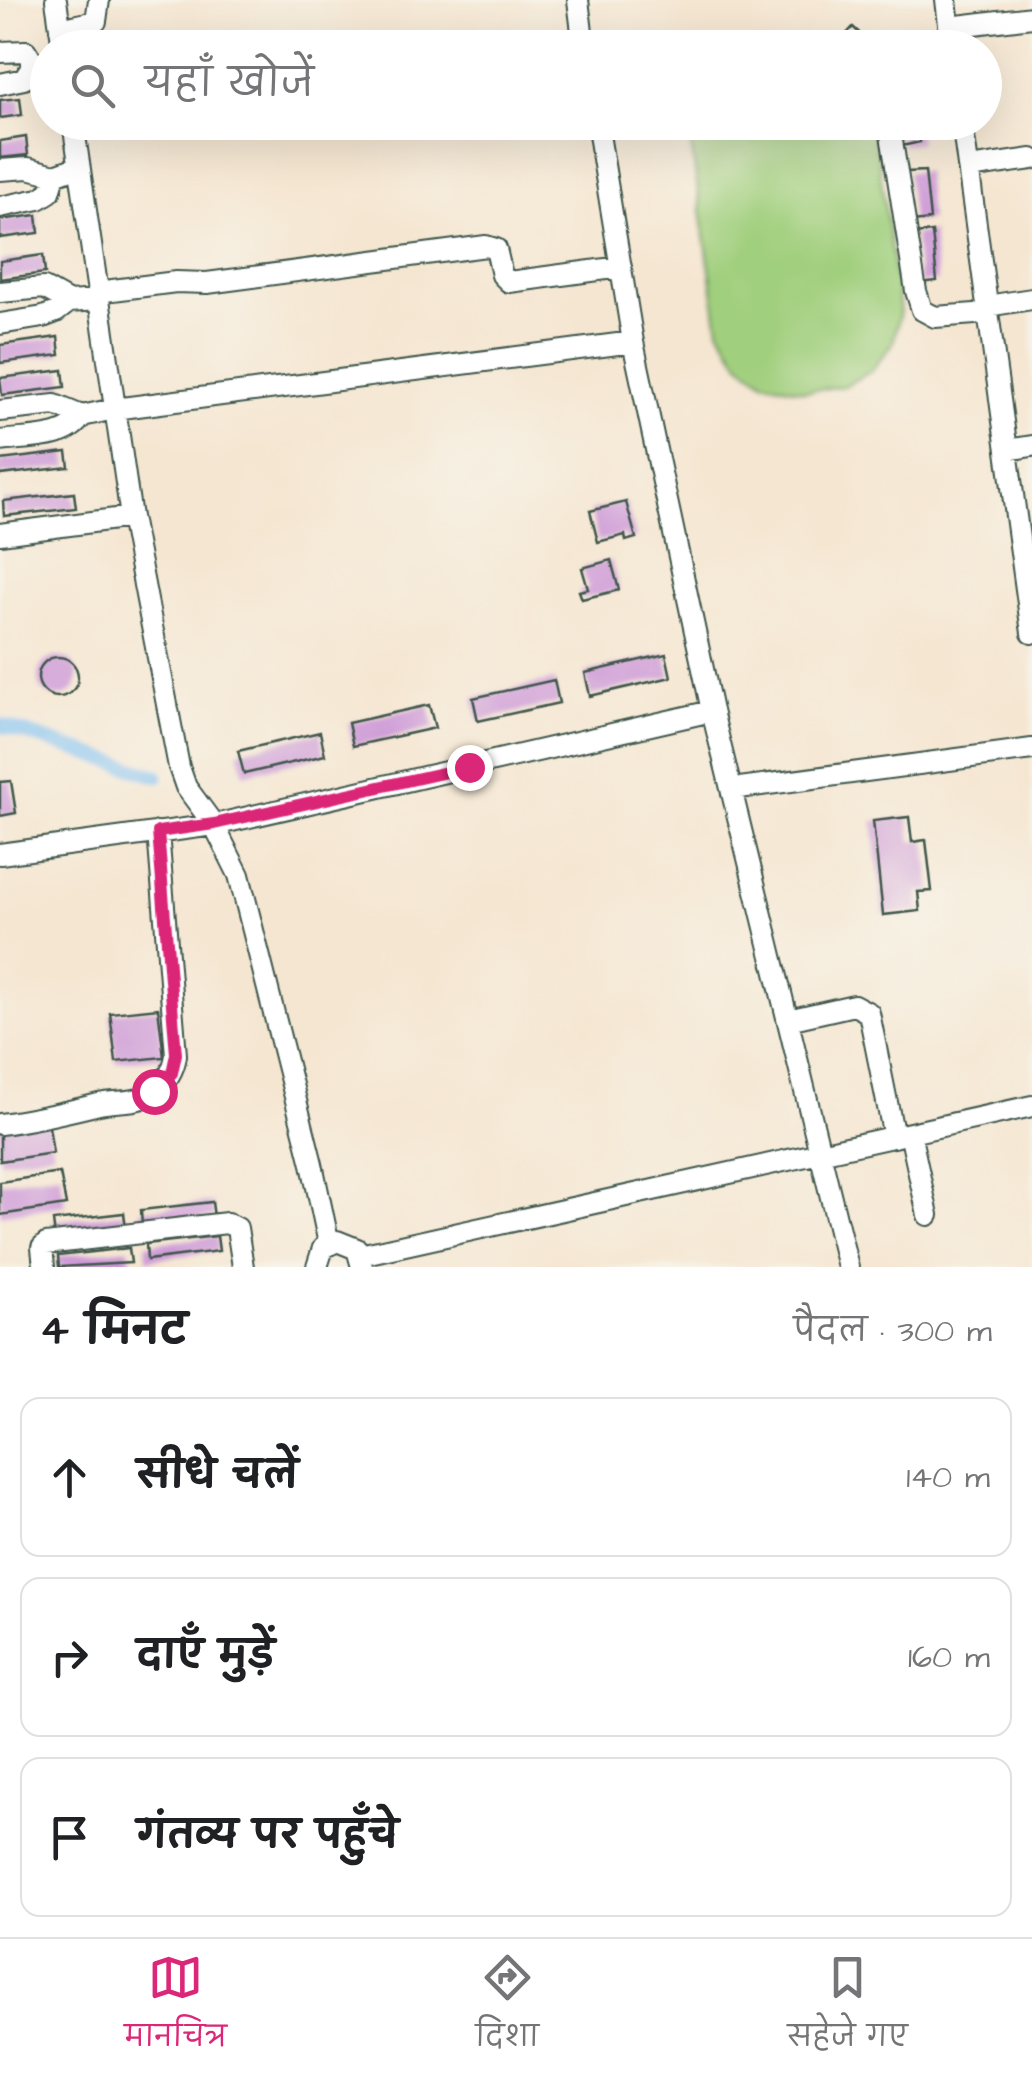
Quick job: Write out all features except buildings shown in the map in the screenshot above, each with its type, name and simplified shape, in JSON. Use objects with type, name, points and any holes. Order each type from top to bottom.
[{"type":"street","points":[[56,0],[61,30]]},
{"type":"street","points":[[78,30],[96,21],[99,0]]},
{"type":"street","points":[[578,0],[582,30]]},
{"type":"street","points":[[946,0],[950,30]]},
{"type":"street","points":[[982,30],[1032,17]]},
{"type":"street","points":[[0,52],[26,51],[30,54]]},
{"type":"street","points":[[0,84],[24,79],[30,73]]},
{"type":"street","points":[[75,140],[131,517],[179,767],[186,787],[214,824],[239,875],[330,1244]]},
{"type":"street","points":[[600,140],[633,342],[712,712],[848,1267]]},
{"type":"street","points":[[892,140],[922,310],[935,317],[1032,300]]},
{"type":"street","points":[[964,140],[1007,450],[1027,563],[1032,633]]},
{"type":"street","points":[[968,168],[1032,159]]},
{"type":"street","points":[[0,170],[28,168],[55,175],[79,166]]},
{"type":"street","points":[[0,207],[39,199],[50,192],[55,175]]},
{"type":"street","points":[[0,324],[43,317],[69,302],[166,283],[207,283],[486,246],[496,249],[502,276],[509,282],[621,267]]},
{"type":"street","points":[[0,292],[44,288],[69,302]]},
{"type":"street","points":[[0,411],[55,404],[82,416],[633,342]]},
{"type":"street","points":[[0,441],[64,432],[76,426],[82,416]]},
{"type":"street","points":[[1007,450],[1032,446]]},
{"type":"street","points":[[0,534],[131,517]]},
{"type":"street","points":[[0,854],[214,824],[712,712]]},
{"type":"street","points":[[732,789],[1032,749]]},
{"type":"street","points":[[0,1124],[130,1101],[154,1091],[172,1073],[176,1054],[158,832]]},
{"type":"street","points":[[788,1020],[854,1005],[865,1008],[872,1020],[928,1215]]},
{"type":"street","points":[[317,1267],[319,1254],[330,1244],[351,1244],[361,1261],[1032,1106]]},
{"type":"street","points":[[44,1267],[42,1248],[46,1244],[226,1223],[237,1228],[243,1267]]},
{"type":"green space","points":[[692,140],[875,140],[900,311],[893,343],[871,371],[844,386],[805,391],[764,381],[740,363],[719,329]]},
{"type":"waterway","points":[[0,725],[157,776]]},
{"type":"route","points":[[154,1091],[172,1073],[176,1054],[158,832],[214,824],[469,767]]}]
